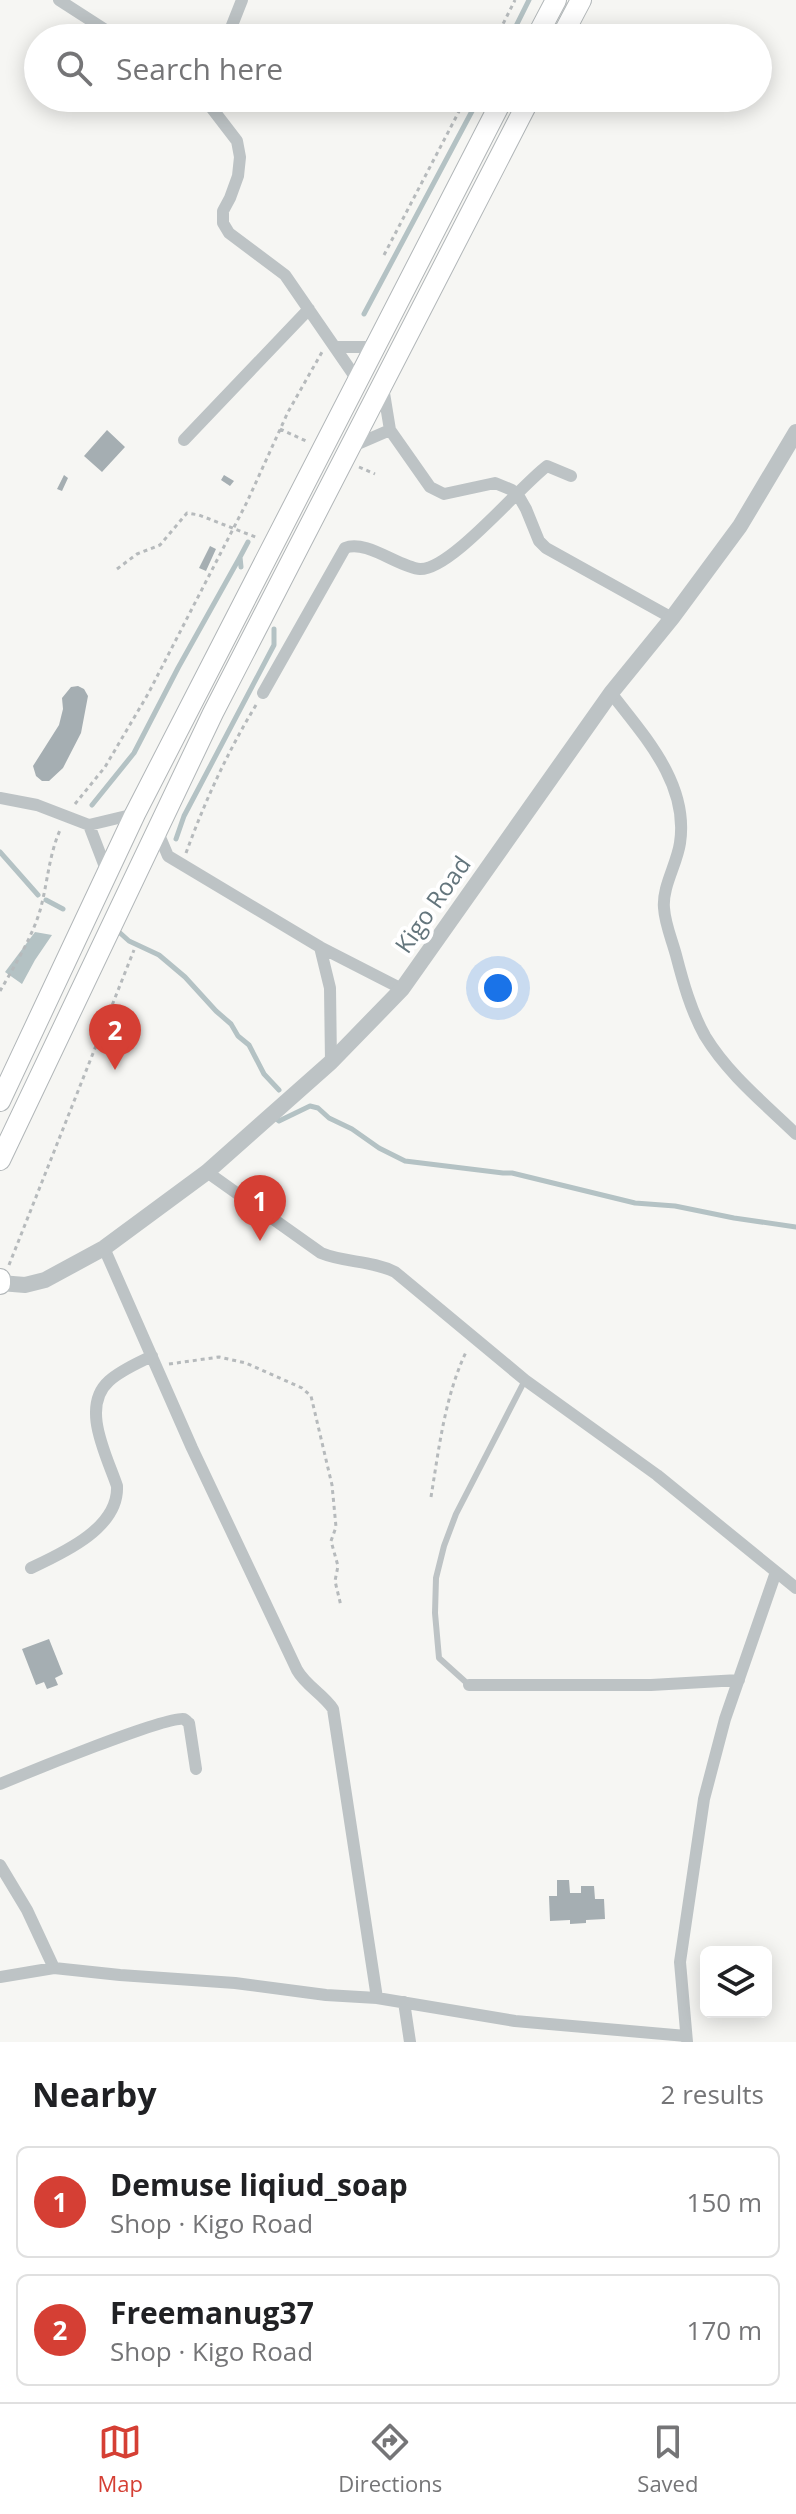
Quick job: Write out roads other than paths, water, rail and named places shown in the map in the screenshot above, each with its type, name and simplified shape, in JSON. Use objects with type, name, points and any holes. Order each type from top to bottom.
[{"type":"highway","points":[[543,24],[556,0]]},
{"type":"highway","points":[[568,24],[581,0]]},
{"type":"highway","points":[[0,1101],[135,814],[496,112]]},
{"type":"highway","points":[[0,1160],[157,829],[351,455],[382,384],[523,112]]},
{"type":"street","points":[[59,0],[96,24]]},
{"type":"street","points":[[233,24],[242,0]]},
{"type":"street","points":[[215,112],[237,141],[240,157],[238,176],[223,211],[223,223],[229,233],[278,268],[358,381]]},
{"type":"street","points":[[184,440],[309,309]]},
{"type":"street","points":[[333,342],[375,347]]},
{"type":"street","points":[[382,384],[390,430],[425,482],[436,492],[453,493],[495,483],[518,495],[539,541],[546,548],[672,618]]},
{"type":"street","points":[[351,455],[390,430]]},
{"type":"street","name":"Kigo Road","points":[[0,1282],[25,1285],[45,1280],[104,1248],[207,1172],[331,1062],[402,989],[611,693],[672,618],[740,526],[796,432]]},
{"type":"street","points":[[263,693],[345,548],[351,545],[373,551],[420,569],[443,562],[547,466],[571,476]]},
{"type":"street","points":[[611,693],[654,749],[674,785],[678,800],[681,840],[664,910],[696,1017],[703,1033],[726,1065],[796,1134]]},
{"type":"street","points":[[0,798],[37,805],[89,825],[135,814]]},
{"type":"street","points":[[89,825],[107,872]]},
{"type":"street","points":[[157,829],[168,856],[320,947],[402,989]]},
{"type":"street","points":[[141,862],[168,856]]},
{"type":"street","points":[[320,947],[330,988],[331,1062]]},
{"type":"street","points":[[207,1172],[321,1253],[335,1259],[382,1266],[395,1272],[525,1380],[657,1475],[796,1588]]},
{"type":"street","points":[[104,1248],[192,1448],[297,1670],[302,1680],[333,1709],[377,1998]]},
{"type":"street","points":[[31,1568],[64,1553],[86,1538],[113,1507],[117,1486],[96,1424],[98,1395],[110,1380],[155,1361]]},
{"type":"street","points":[[0,1977],[54,1968],[377,1998],[515,2021],[686,2039],[680,1962],[704,1799],[725,1719],[776,1572]]},
{"type":"street","points":[[469,1685],[651,1685],[739,1680]]},
{"type":"street","points":[[0,1784],[63,1758],[180,1719],[189,1723],[196,1769]]},
{"type":"street","points":[[0,1865],[27,1910],[54,1968]]},
{"type":"street","points":[[404,2002],[410,2042]]},
{"type":"lane","points":[[469,1685],[439,1658],[436,1578],[456,1514],[525,1380]]},
{"type":"waterway","points":[[517,24],[529,0]]},
{"type":"waterway","points":[[364,314],[472,112]]},
{"type":"waterway","points":[[241,567],[240,557],[248,542]]},
{"type":"waterway","points":[[92,805],[134,753],[240,557]]},
{"type":"waterway","points":[[176,839],[184,816],[274,645],[274,629]]},
{"type":"waterway","points":[[0,852],[38,895]]},
{"type":"waterway","points":[[46,900],[63,909]]},
{"type":"waterway","points":[[119,932],[129,941],[159,955],[185,977],[249,1045],[264,1074],[279,1090]]},
{"type":"waterway","points":[[275,1118],[279,1121],[310,1106],[405,1161],[512,1173],[635,1203],[675,1206],[796,1227]]},
{"type":"place","name":"Freemanug37","points":[[115,1070]]},
{"type":"place","name":"Demuse liqiud_soap","points":[[260,1241]]}]
